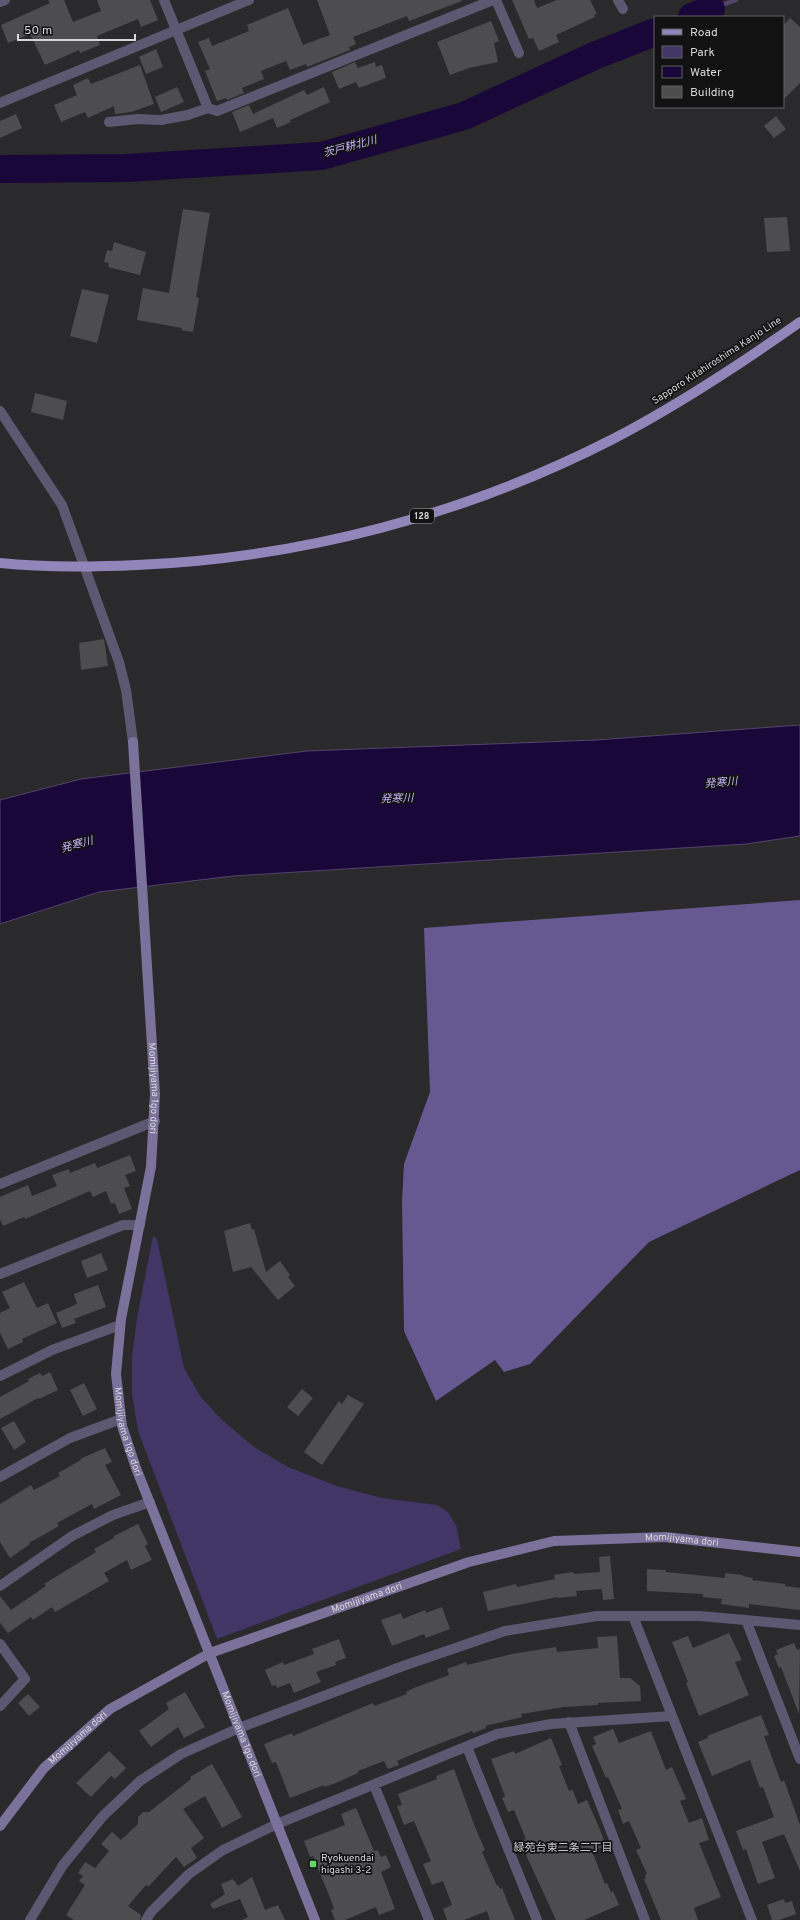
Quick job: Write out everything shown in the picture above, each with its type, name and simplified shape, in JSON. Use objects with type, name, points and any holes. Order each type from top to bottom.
[{"type":"main road","name":"Sapporo Kitahiroshima Kanjo Line","points":[[0,563],[85,568],[181,564],[250,555],[317,543],[386,528],[451,508],[512,485],[611,440],[710,383],[800,322]]},
{"type":"street","points":[[0,2],[5,0]]},
{"type":"street","points":[[164,0],[208,108]]},
{"type":"street","points":[[0,103],[249,0]]},
{"type":"street","points":[[109,122],[167,118],[188,115],[208,108],[217,111],[494,0],[519,53]]},
{"type":"street","points":[[0,411],[62,505],[85,568]]},
{"type":"street","name":"Momijiyama 1go dori","points":[[85,568],[119,662],[126,690],[133,742],[154,1064],[155,1121],[151,1167],[120,1325],[116,1374],[121,1419],[136,1468],[315,1920]]},
{"type":"street","points":[[0,1184],[155,1121]]},
{"type":"street","points":[[0,1274],[124,1225],[140,1225]]},
{"type":"street","points":[[0,1376],[52,1350],[120,1325]]},
{"type":"street","points":[[0,1477],[70,1438],[121,1419]]},
{"type":"street","points":[[0,1586],[72,1536],[113,1515],[150,1502]]},
{"type":"street","name":"Momijiyama dori","points":[[0,1826],[44,1768],[110,1710],[210,1653],[469,1562],[554,1541],[665,1537],[800,1552]]},
{"type":"street","points":[[30,1920],[63,1865],[103,1816],[140,1781],[181,1754],[239,1728],[403,1666],[505,1630],[597,1616],[700,1616],[800,1625]]},
{"type":"street","points":[[633,1616],[752,1920]]},
{"type":"street","points":[[746,1620],[800,1759]]},
{"type":"street","points":[[0,1644],[25,1679],[0,1706]]},
{"type":"street","points":[[151,1917],[189,1874],[223,1850],[277,1824],[497,1734],[569,1722],[672,1716]]},
{"type":"street","points":[[569,1722],[645,1920]]},
{"type":"street","points":[[467,1747],[537,1920]]},
{"type":"street","points":[[374,1785],[429,1920]]},
{"type":"green space","points":[[153,1236],[157,1239],[184,1368],[200,1396],[221,1419],[254,1447],[288,1467],[337,1486],[382,1498],[437,1505],[448,1512],[456,1525],[461,1549],[217,1639],[138,1431],[132,1394],[132,1356],[137,1318]]},
{"type":"shaded area","points":[[800,900],[800,1170],[649,1242],[530,1364],[504,1372],[495,1360],[436,1401],[404,1331],[402,1201],[404,1164],[430,1092],[424,928]]},
{"type":"water","name":"発寒川","points":[[800,725],[800,836],[746,844],[233,876],[99,892],[0,924],[0,800],[81,779],[307,751],[596,740]]},
{"type":"building","points":[[48,0],[64,0],[73,22],[101,11],[97,0],[150,0],[158,20],[141,27],[138,19],[97,36],[100,45],[80,53],[79,50],[45,65],[30,34],[8,43],[1,25],[50,3]]},
{"type":"building","points":[[317,0],[462,1],[409,21],[407,16],[353,37],[356,44],[349,47],[350,50],[307,67],[306,64],[290,70],[286,61],[261,71],[264,79],[242,88],[244,93],[227,100],[226,98],[217,101],[205,71],[210,69],[198,42],[209,38],[212,46],[249,31],[247,25],[288,8],[303,45],[330,35]]},
{"type":"building","points":[[512,0],[534,0],[537,8],[557,0],[590,0],[597,14],[594,15],[595,17],[556,35],[559,42],[539,51],[533,38],[529,39]]},
{"type":"building","points":[[790,18],[800,27],[800,83],[784,99],[784,25]]},
{"type":"building","points":[[491,21],[499,41],[494,43],[498,62],[469,68],[450,75],[437,42]]},
{"type":"building","points":[[156,49],[163,67],[146,74],[139,57]]},
{"type":"building","points":[[355,62],[358,68],[375,62],[376,67],[382,65],[386,78],[359,88],[356,82],[339,89],[332,72]]},
{"type":"building","points":[[140,65],[154,104],[131,112],[115,114],[114,106],[88,118],[85,112],[61,122],[54,105],[77,95],[73,85],[88,78],[91,84]]},
{"type":"building","points":[[177,87],[184,102],[161,112],[155,97]]},
{"type":"building","points":[[324,87],[330,102],[290,120],[291,122],[277,128],[273,118],[240,132],[232,112],[249,105],[253,114],[304,90],[307,95]]},
{"type":"building","points":[[16,114],[22,128],[0,138],[0,121]]},
{"type":"building","points":[[776,116],[786,129],[774,138],[764,126]]},
{"type":"building","points":[[183,209],[210,213],[196,297],[199,298],[193,332],[181,330],[182,328],[137,320],[143,288],[169,293]]},
{"type":"building","points":[[787,217],[790,251],[767,252],[764,218]]},
{"type":"building","points":[[114,242],[146,252],[140,275],[108,267],[109,263],[104,262],[107,250],[112,251]]},
{"type":"building","points":[[82,289],[109,295],[97,343],[70,336]]},
{"type":"building","points":[[35,393],[67,401],[63,420],[31,412]]},
{"type":"building","points":[[104,639],[108,666],[81,670],[79,643]]},
{"type":"building","points":[[130,1155],[136,1171],[125,1175],[130,1186],[124,1188],[132,1209],[119,1214],[115,1203],[111,1204],[106,1191],[93,1197],[90,1191],[25,1219],[24,1217],[3,1226],[0,1219],[0,1197],[28,1185],[32,1196],[57,1186],[52,1175],[69,1169],[70,1173],[95,1163],[97,1168]]},
{"type":"building","points":[[250,1223],[252,1230],[254,1229],[266,1272],[280,1261],[290,1275],[288,1277],[295,1286],[278,1300],[251,1267],[233,1272],[224,1231]]},
{"type":"building","points":[[101,1253],[108,1270],[87,1278],[81,1261]]},
{"type":"building","points":[[24,1282],[37,1308],[48,1303],[57,1323],[22,1339],[23,1342],[8,1349],[0,1333],[0,1313],[10,1308],[2,1292]]},
{"type":"building","points":[[98,1285],[106,1307],[74,1319],[76,1323],[62,1328],[56,1313],[77,1304],[74,1294]]},
{"type":"building","points":[[50,1372],[58,1390],[39,1399],[38,1398],[0,1419],[0,1397],[29,1381],[28,1379],[40,1373],[42,1376]]},
{"type":"building","points":[[84,1383],[97,1409],[83,1416],[70,1390]]},
{"type":"building","points":[[302,1389],[313,1398],[298,1416],[287,1407]]},
{"type":"building","points":[[348,1395],[364,1404],[322,1465],[304,1452],[339,1401],[342,1404]]},
{"type":"building","points":[[14,1421],[26,1442],[14,1450],[1,1428]]},
{"type":"building","points":[[105,1448],[112,1462],[105,1465],[121,1495],[94,1509],[92,1504],[57,1523],[59,1526],[29,1543],[30,1544],[10,1558],[0,1542],[0,1504],[31,1485],[34,1490],[60,1476],[58,1473],[81,1460],[80,1459]]},
{"type":"building","points":[[138,1524],[148,1544],[145,1546],[152,1560],[131,1570],[127,1560],[104,1573],[109,1581],[55,1612],[52,1607],[33,1620],[31,1617],[8,1633],[0,1623],[0,1596],[11,1610],[46,1586],[44,1584],[96,1552],[94,1549],[114,1538],[114,1536]]},
{"type":"building","points":[[610,1556],[614,1599],[603,1600],[602,1589],[576,1591],[577,1596],[557,1597],[488,1611],[483,1592],[516,1584],[517,1587],[555,1579],[554,1575],[573,1572],[574,1574],[600,1572],[599,1557]]},
{"type":"building","points":[[647,1569],[725,1578],[725,1573],[743,1575],[753,1578],[752,1580],[785,1584],[785,1586],[800,1588],[800,1610],[749,1604],[749,1608],[721,1604],[722,1599],[703,1597],[703,1594],[647,1591]]},
{"type":"building","points":[[442,1607],[450,1629],[426,1638],[424,1634],[392,1646],[381,1620],[401,1613],[403,1619],[425,1610],[426,1613]]},
{"type":"building","points":[[729,1633],[742,1660],[735,1662],[749,1695],[699,1716],[686,1683],[688,1682],[672,1642],[688,1636],[693,1648]]},
{"type":"building","points":[[617,1636],[620,1678],[630,1678],[640,1686],[641,1701],[598,1703],[598,1705],[564,1707],[521,1714],[522,1717],[485,1726],[486,1728],[473,1733],[472,1731],[418,1752],[397,1761],[399,1765],[388,1769],[384,1761],[358,1771],[358,1773],[336,1783],[324,1787],[324,1785],[290,1798],[276,1762],[272,1763],[264,1744],[292,1733],[293,1736],[373,1703],[374,1706],[407,1694],[406,1692],[414,1688],[449,1675],[447,1669],[466,1662],[467,1665],[512,1654],[556,1647],[557,1652],[598,1648],[597,1637]]},
{"type":"building","points":[[339,1639],[346,1658],[335,1662],[336,1665],[316,1672],[321,1682],[294,1693],[290,1683],[277,1688],[276,1685],[272,1686],[265,1670],[283,1662],[284,1665],[314,1654],[312,1649]]},
{"type":"building","points":[[794,1643],[797,1650],[800,1649],[799,1714],[781,1667],[779,1668],[774,1656],[778,1654],[776,1650]]},
{"type":"building","points":[[185,1692],[205,1727],[184,1738],[178,1727],[151,1747],[139,1731],[169,1709],[166,1703]]},
{"type":"building","points":[[28,1694],[40,1707],[29,1716],[18,1703]]},
{"type":"building","points":[[761,1715],[769,1735],[764,1736],[781,1782],[784,1780],[800,1825],[800,1871],[784,1834],[762,1842],[775,1878],[758,1884],[746,1849],[743,1850],[736,1831],[774,1817],[763,1787],[760,1788],[750,1760],[712,1776],[698,1742],[708,1738],[707,1736]]},
{"type":"building","points":[[613,1729],[619,1743],[651,1731],[666,1770],[672,1767],[686,1799],[680,1801],[689,1823],[702,1818],[709,1840],[699,1843],[721,1897],[694,1908],[698,1920],[661,1920],[644,1879],[646,1878],[645,1875],[647,1874],[636,1850],[641,1848],[629,1821],[623,1824],[618,1810],[622,1809],[592,1746],[596,1744],[593,1737]]},
{"type":"building","points":[[551,1738],[562,1765],[559,1766],[569,1791],[573,1790],[578,1804],[587,1800],[601,1832],[606,1846],[592,1851],[605,1884],[607,1883],[611,1892],[613,1891],[619,1905],[584,1920],[556,1920],[527,1857],[523,1843],[523,1840],[526,1839],[514,1810],[508,1812],[502,1798],[505,1796],[491,1759],[514,1751],[515,1754]]},
{"type":"building","points":[[109,1751],[126,1768],[115,1779],[111,1776],[91,1797],[76,1783]]},
{"type":"building","points":[[212,1764],[242,1817],[222,1828],[205,1796],[183,1809],[204,1838],[191,1848],[197,1858],[184,1867],[176,1857],[148,1887],[146,1885],[128,1906],[141,1915],[140,1920],[74,1920],[66,1915],[85,1885],[79,1881],[83,1876],[78,1873],[85,1862],[95,1868],[109,1851],[101,1844],[112,1832],[121,1840],[138,1824],[138,1817],[143,1812],[149,1812],[191,1779],[190,1777]]},
{"type":"building","points":[[454,1769],[485,1850],[482,1852],[497,1886],[498,1885],[500,1889],[502,1888],[515,1920],[490,1920],[487,1911],[464,1920],[447,1920],[443,1909],[452,1905],[443,1881],[432,1885],[423,1864],[431,1861],[414,1821],[404,1825],[397,1806],[402,1805],[398,1794],[437,1779],[436,1776]]},
{"type":"building","points":[[356,1808],[374,1851],[378,1850],[381,1857],[386,1855],[391,1867],[381,1872],[395,1909],[379,1915],[376,1907],[345,1920],[335,1920],[331,1910],[334,1909],[332,1903],[313,1856],[310,1857],[304,1841],[345,1825],[341,1814]]},
{"type":"building","points":[[252,1877],[265,1910],[278,1905],[285,1920],[242,1920],[248,1917],[240,1899],[213,1909],[210,1904],[225,1894],[221,1884],[233,1879],[238,1886]]},
{"type":"building","points":[[784,1899],[785,1903],[792,1901],[796,1914],[779,1920],[772,1920],[767,1905]]},
{"type":"waterway","name":"茨戸耕北川","points":[[711,9],[736,0]]},
{"type":"waterway","name":"茨戸耕北川","points":[[694,16],[711,9]]},
{"type":"waterway","name":"茨戸耕北川","points":[[0,169],[126,168],[321,156],[464,116],[594,56],[654,32]]},
{"type":"place","name":"Ryokuendai higashi 3-2","points":[[313,1864]]},
{"type":"district","name":"緑苑台東二条二丁目","points":[[563,1848]]}]
